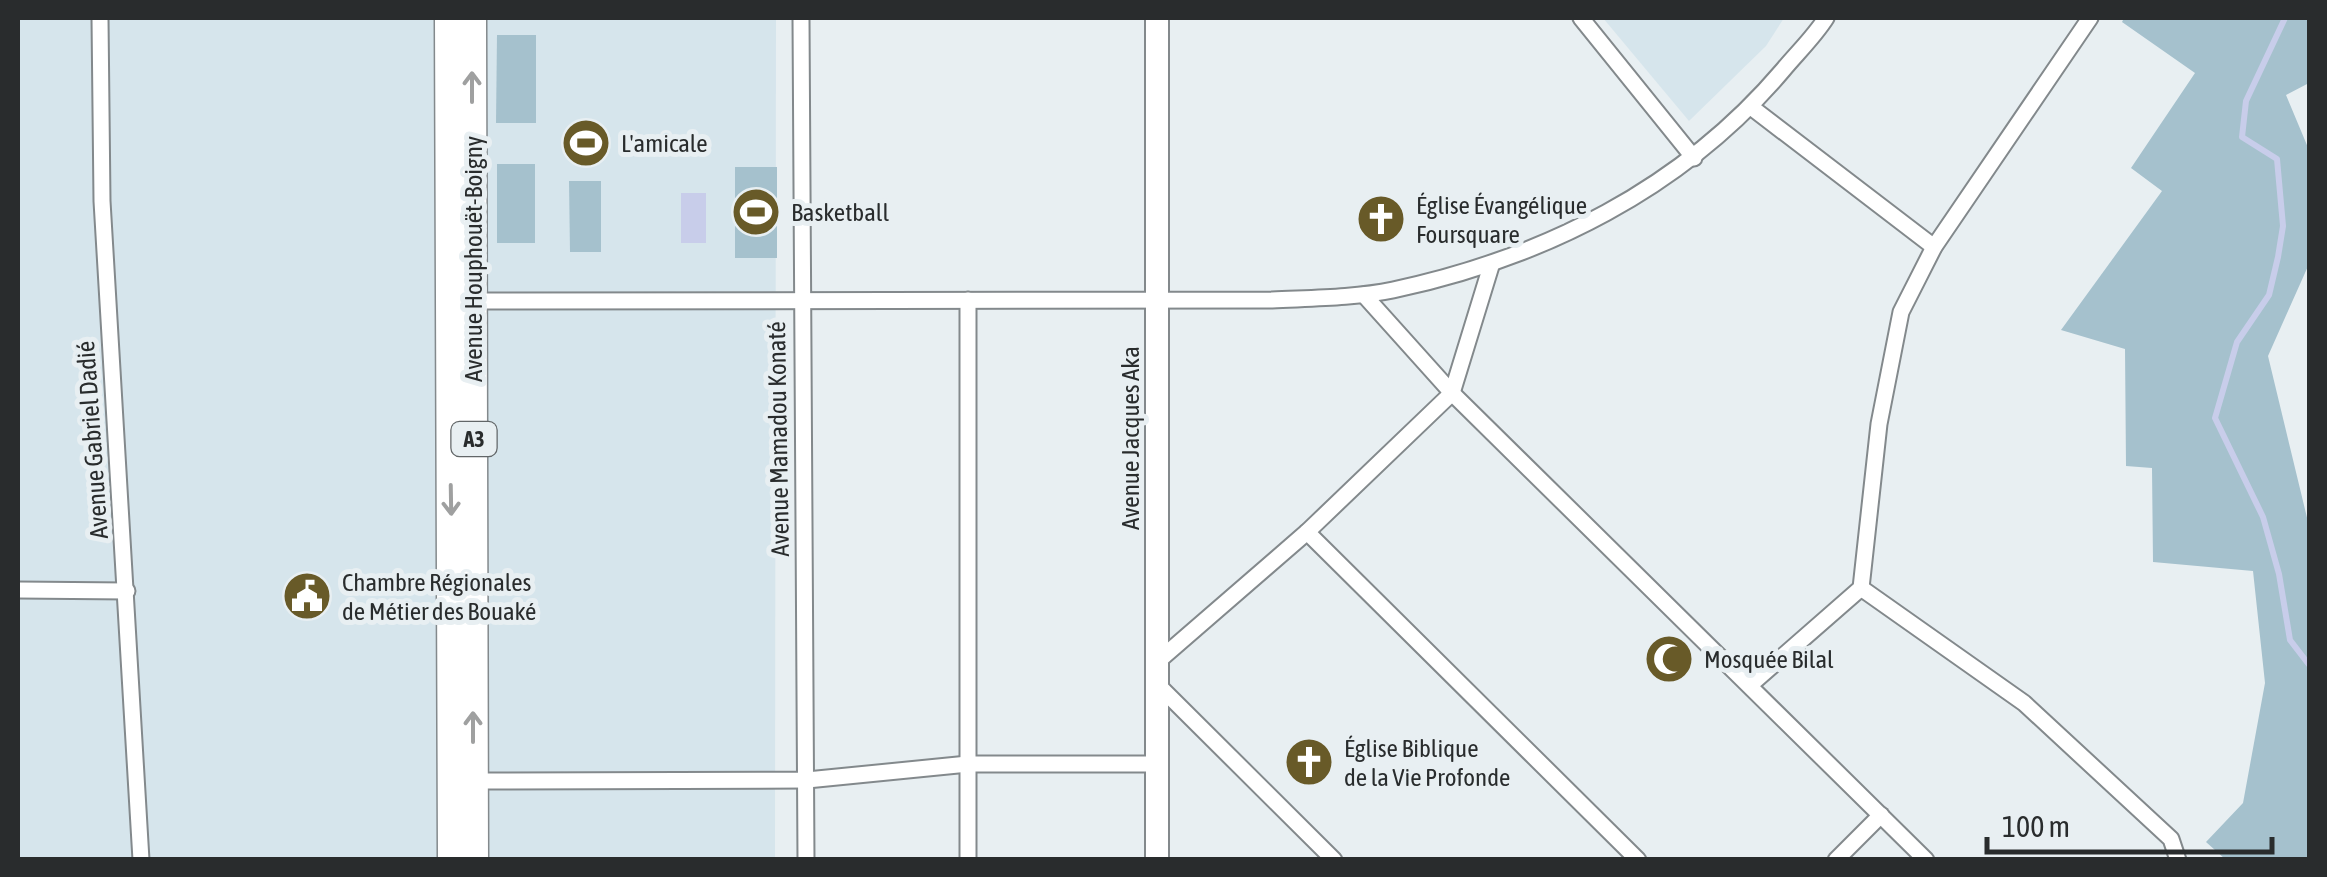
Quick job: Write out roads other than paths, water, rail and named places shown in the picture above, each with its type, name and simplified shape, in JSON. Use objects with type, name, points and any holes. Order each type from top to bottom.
[{"type":"highway","name":"Avenue Houphouët-Boigny","points":[[449,18],[452,860]]},
{"type":"highway","name":"Avenue Houphouët-Boigny","points":[[472,18],[474,860]]},
{"type":"street","name":"Avenue Gabriel Dadié","points":[[100,18],[102,201],[141,860]]},
{"type":"street","name":"Avenue Mamadou Konaté","points":[[801,18],[806,860]]},
{"type":"street","name":"Avenue Jacques Aka","points":[[1157,18],[1157,860]]},
{"type":"street","points":[[1581,18],[1694,158]]},
{"type":"street","points":[[473,300],[1272,300],[1364,294],[1491,266],[1598,220],[1694,158],[1751,107],[1826,18]]},
{"type":"street","points":[[1750,685],[1862,588],[1879,424],[1900,312],[1934,247],[2090,18]]},
{"type":"street","points":[[1751,107],[1934,247]]},
{"type":"street","points":[[1334,860],[1157,673],[1452,394],[1491,266]]},
{"type":"street","points":[[1364,294],[1452,394],[1926,860]]},
{"type":"street","points":[[968,300],[968,860]]},
{"type":"street","points":[[1308,532],[1638,860]]},
{"type":"street","points":[[1862,588],[2024,703],[2171,839],[2178,860]]},
{"type":"street","points":[[18,590],[127,591]]},
{"type":"street","points":[[473,780],[807,780],[968,764],[1157,764]]},
{"type":"street","points":[[1836,860],[1881,814]]},
{"type":"waterway","points":[[2285,18],[2246,101],[2242,137],[2277,159],[2283,226],[2278,257],[2269,295],[2237,342],[2215,418],[2263,517],[2279,574],[2290,640],[2310,666]]},
{"type":"place","name":"L'amicale","points":[[586,143]]},
{"type":"place","name":"Basketball","points":[[756,212]]},
{"type":"place","name":"Église Évangélique Foursquare","points":[[1381,219]]},
{"type":"place","name":"Chambre Régionales de Métier des Bouaké","points":[[307,596]]},
{"type":"place","name":"Mosquée Bilal","points":[[1669,659]]},
{"type":"place","name":"Église Biblique de la Vie Profonde","points":[[1309,762]]}]
